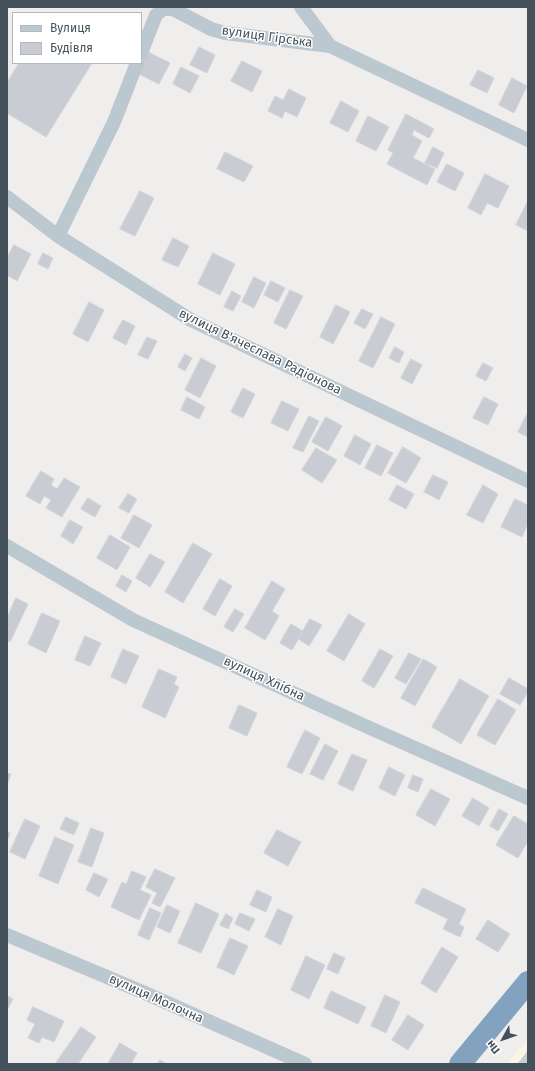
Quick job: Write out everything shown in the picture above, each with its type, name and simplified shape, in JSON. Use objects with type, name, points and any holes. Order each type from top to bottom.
[{"type":"highway","points":[[460,1064],[528,982]]},
{"type":"street","name":"вулиця Гірська","points":[[301,7],[330,46]]},
{"type":"street","name":"вулиця Гірська","points":[[142,50],[156,15],[163,9],[173,8],[211,29],[225,33],[330,46],[528,140]]},
{"type":"street","points":[[58,236],[114,122],[137,64]]},
{"type":"street","name":"вулиця В'ячеслава Радіонова","points":[[7,197],[58,236],[191,320],[528,481]]},
{"type":"street","name":"вулиця Хлібна","points":[[7,546],[133,620],[528,798]]},
{"type":"street","name":"вулиця Молочна","points":[[7,934],[305,1064]]},
{"type":"shaded area","points":[[528,1038],[528,1064],[507,1064]]},
{"type":"building","points":[[199,47],[215,55],[207,73],[190,65]]},
{"type":"building","points":[[148,52],[170,63],[159,84],[137,73]]},
{"type":"building","points":[[242,61],[262,71],[252,92],[231,81]]},
{"type":"building","points":[[18,64],[91,64],[46,137],[7,113],[7,83]]},
{"type":"building","points":[[181,67],[199,76],[190,93],[173,84]]},
{"type":"building","points":[[478,70],[494,78],[487,93],[470,85]]},
{"type":"building","points":[[512,78],[527,86],[514,113],[499,105]]},
{"type":"building","points":[[289,89],[306,98],[297,117],[285,111],[282,118],[268,111],[275,96],[283,100]]},
{"type":"building","points":[[341,101],[359,111],[348,132],[330,123]]},
{"type":"building","points":[[406,114],[434,129],[429,138],[414,130],[412,135],[422,141],[413,158],[435,169],[427,185],[387,164],[393,153],[388,150]]},
{"type":"building","points":[[368,116],[389,127],[376,151],[356,141]]},
{"type":"building","points":[[433,147],[444,153],[437,168],[425,163]]},
{"type":"building","points":[[225,152],[253,166],[244,182],[217,169]]},
{"type":"building","points":[[447,164],[464,173],[455,191],[437,182]]},
{"type":"building","points":[[485,174],[509,186],[498,208],[487,203],[481,215],[468,208]]},
{"type":"building","points":[[140,191],[154,198],[135,236],[120,229]]},
{"type":"building","points":[[528,201],[528,231],[516,225]]},
{"type":"building","points":[[173,238],[189,246],[178,267],[162,260]]},
{"type":"building","points":[[14,245],[31,254],[17,281],[7,275],[7,258]]},
{"type":"building","points":[[43,253],[53,258],[48,269],[38,264]]},
{"type":"building","points":[[213,253],[235,264],[220,295],[198,284]]},
{"type":"building","points":[[254,277],[266,283],[254,308],[242,302]]},
{"type":"building","points":[[271,281],[285,288],[278,302],[264,295]]},
{"type":"building","points":[[290,290],[303,296],[286,329],[274,323]]},
{"type":"building","points":[[232,291],[241,296],[233,311],[224,307]]},
{"type":"building","points":[[89,302],[104,310],[88,342],[73,334]]},
{"type":"building","points":[[336,305],[350,312],[333,344],[320,337]]},
{"type":"building","points":[[362,309],[373,314],[365,329],[354,323]]},
{"type":"building","points":[[381,317],[395,324],[373,368],[359,361]]},
{"type":"building","points":[[123,320],[135,326],[126,345],[113,338]]},
{"type":"building","points":[[147,337],[157,341],[148,359],[138,355]]},
{"type":"building","points":[[395,347],[404,352],[399,363],[389,358]]},
{"type":"building","points":[[185,354],[192,358],[185,371],[178,367]]},
{"type":"building","points":[[201,358],[216,366],[200,398],[185,390]]},
{"type":"building","points":[[411,359],[422,365],[412,384],[401,378]]},
{"type":"building","points":[[483,363],[493,368],[486,381],[476,376]]},
{"type":"building","points":[[243,388],[255,394],[243,418],[231,412]]},
{"type":"building","points":[[187,397],[205,407],[199,419],[181,410]]},
{"type":"building","points":[[484,397],[498,404],[488,425],[473,418]]},
{"type":"building","points":[[282,401],[299,409],[288,431],[271,423]]},
{"type":"building","points":[[528,412],[528,437],[518,432]]},
{"type":"building","points":[[309,416],[319,421],[303,452],[293,448]]},
{"type":"building","points":[[326,417],[342,426],[328,451],[312,442]]},
{"type":"building","points":[[355,435],[371,444],[360,465],[344,456]]},
{"type":"building","points":[[377,445],[393,453],[381,476],[365,468]]},
{"type":"building","points":[[403,447],[421,458],[406,483],[388,473]]},
{"type":"building","points":[[316,448],[337,460],[322,483],[302,470]]},
{"type":"building","points":[[41,471],[54,479],[51,485],[57,489],[64,478],[80,487],[62,517],[46,508],[51,500],[44,496],[40,504],[26,496]]},
{"type":"building","points":[[433,475],[448,482],[439,500],[424,492]]},
{"type":"building","points":[[397,485],[414,494],[406,509],[389,500]]},
{"type":"building","points":[[483,485],[498,494],[483,523],[467,515]]},
{"type":"building","points":[[128,494],[137,499],[129,513],[119,508]]},
{"type":"building","points":[[88,498],[101,506],[95,517],[81,509]]},
{"type":"building","points":[[515,499],[528,505],[528,523],[522,537],[501,527]]},
{"type":"building","points":[[134,515],[152,525],[139,548],[121,538]]},
{"type":"building","points":[[70,520],[83,527],[73,544],[61,536]]},
{"type":"building","points":[[110,535],[130,547],[117,570],[97,558]]},
{"type":"building","points":[[193,543],[212,554],[183,603],[165,592]]},
{"type":"building","points":[[150,554],[165,562],[150,587],[136,578]]},
{"type":"building","points":[[122,575],[132,581],[126,592],[116,586]]},
{"type":"building","points":[[220,579],[232,586],[215,616],[203,609]]},
{"type":"building","points":[[272,581],[285,589],[272,611],[279,616],[265,640],[245,628]]},
{"type":"building","points":[[16,598],[28,604],[10,642],[7,640],[7,618]]},
{"type":"building","points":[[235,609],[244,614],[233,632],[224,627]]},
{"type":"building","points":[[42,613],[60,621],[46,653],[28,644]]},
{"type":"building","points":[[349,614],[365,624],[344,661],[327,651]]},
{"type":"building","points":[[310,619],[322,625],[309,646],[298,639]]},
{"type":"building","points":[[291,624],[303,631],[292,650],[280,643]]},
{"type":"building","points":[[85,636],[101,643],[90,666],[75,660]]},
{"type":"building","points":[[123,649],[139,656],[126,684],[111,677]]},
{"type":"building","points":[[380,649],[393,656],[374,688],[362,681]]},
{"type":"building","points":[[409,653],[421,659],[406,684],[395,678]]},
{"type":"building","points":[[423,659],[437,667],[415,706],[401,698]]},
{"type":"building","points":[[159,669],[177,677],[174,684],[179,687],[165,718],[142,707]]},
{"type":"building","points":[[509,678],[528,689],[528,692],[520,705],[500,694]]},
{"type":"building","points":[[460,679],[489,696],[461,744],[432,727]]},
{"type":"building","points":[[498,699],[516,710],[495,745],[477,735]]},
{"type":"building","points":[[239,705],[257,713],[247,736],[229,728]]},
{"type":"building","points":[[305,730],[320,738],[302,774],[287,767]]},
{"type":"building","points":[[325,744],[338,751],[323,780],[310,774]]},
{"type":"building","points":[[352,754],[367,760],[353,791],[338,784]]},
{"type":"building","points":[[389,767],[405,775],[395,796],[379,788]]},
{"type":"building","points":[[7,773],[11,774],[7,785]]},
{"type":"building","points":[[413,775],[423,779],[418,792],[408,788]]},
{"type":"building","points":[[431,789],[450,799],[435,826],[416,815]]},
{"type":"building","points":[[473,798],[489,808],[479,826],[462,816]]},
{"type":"building","points":[[499,809],[508,814],[498,831],[490,826]]},
{"type":"building","points":[[514,816],[528,824],[528,841],[518,858],[496,845]]},
{"type":"building","points":[[66,817],[79,823],[74,835],[60,829]]},
{"type":"building","points":[[25,819],[40,826],[25,859],[10,852]]},
{"type":"building","points":[[91,828],[104,833],[92,867],[78,862]]},
{"type":"building","points":[[277,830],[301,842],[288,866],[264,853]]},
{"type":"building","points":[[7,832],[10,833],[7,841]]},
{"type":"building","points":[[55,837],[74,845],[58,884],[39,876]]},
{"type":"building","points":[[155,869],[175,878],[160,907],[152,903],[157,893],[146,887]]},
{"type":"building","points":[[132,871],[146,877],[140,890],[151,895],[139,920],[111,907],[122,882],[126,884]]},
{"type":"building","points":[[94,873],[108,879],[99,897],[86,890]]},
{"type":"building","points":[[423,888],[466,909],[459,924],[464,927],[460,937],[443,929],[448,919],[415,903]]},
{"type":"building","points":[[257,890],[272,897],[266,912],[250,905]]},
{"type":"building","points":[[196,903],[219,914],[201,953],[178,943]]},
{"type":"building","points":[[167,905],[180,911],[170,933],[157,927]]},
{"type":"building","points":[[150,908],[161,913],[149,940],[138,935]]},
{"type":"building","points":[[278,909],[293,916],[281,945],[265,937]]},
{"type":"building","points":[[240,913],[255,919],[249,931],[235,924]]},
{"type":"building","points":[[226,914],[233,918],[228,929],[220,925]]},
{"type":"building","points":[[488,920],[510,934],[498,952],[476,939]]},
{"type":"building","points":[[230,938],[248,946],[234,975],[217,967]]},
{"type":"building","points":[[442,947],[458,957],[436,993],[421,983]]},
{"type":"building","points":[[334,953],[345,958],[338,974],[327,969]]},
{"type":"building","points":[[306,956],[325,965],[309,999],[291,990]]},
{"type":"building","points":[[331,991],[366,1007],[358,1024],[324,1008]]},
{"type":"building","points":[[385,995],[400,1002],[386,1033],[371,1026]]},
{"type":"building","points":[[7,996],[13,999],[7,1010]]},
{"type":"building","points":[[33,1007],[64,1021],[54,1042],[42,1037],[39,1043],[28,1038],[35,1024],[27,1020]]},
{"type":"building","points":[[408,1015],[424,1025],[408,1050],[392,1040]]},
{"type":"building","points":[[81,1027],[96,1037],[78,1064],[57,1064],[56,1063]]},
{"type":"building","points":[[120,1043],[137,1053],[131,1064],[108,1064]]},
{"type":"building","points":[[528,1051],[528,1064],[518,1064]]},
{"type":"building","points":[[160,1060],[167,1064],[158,1064]]}]
